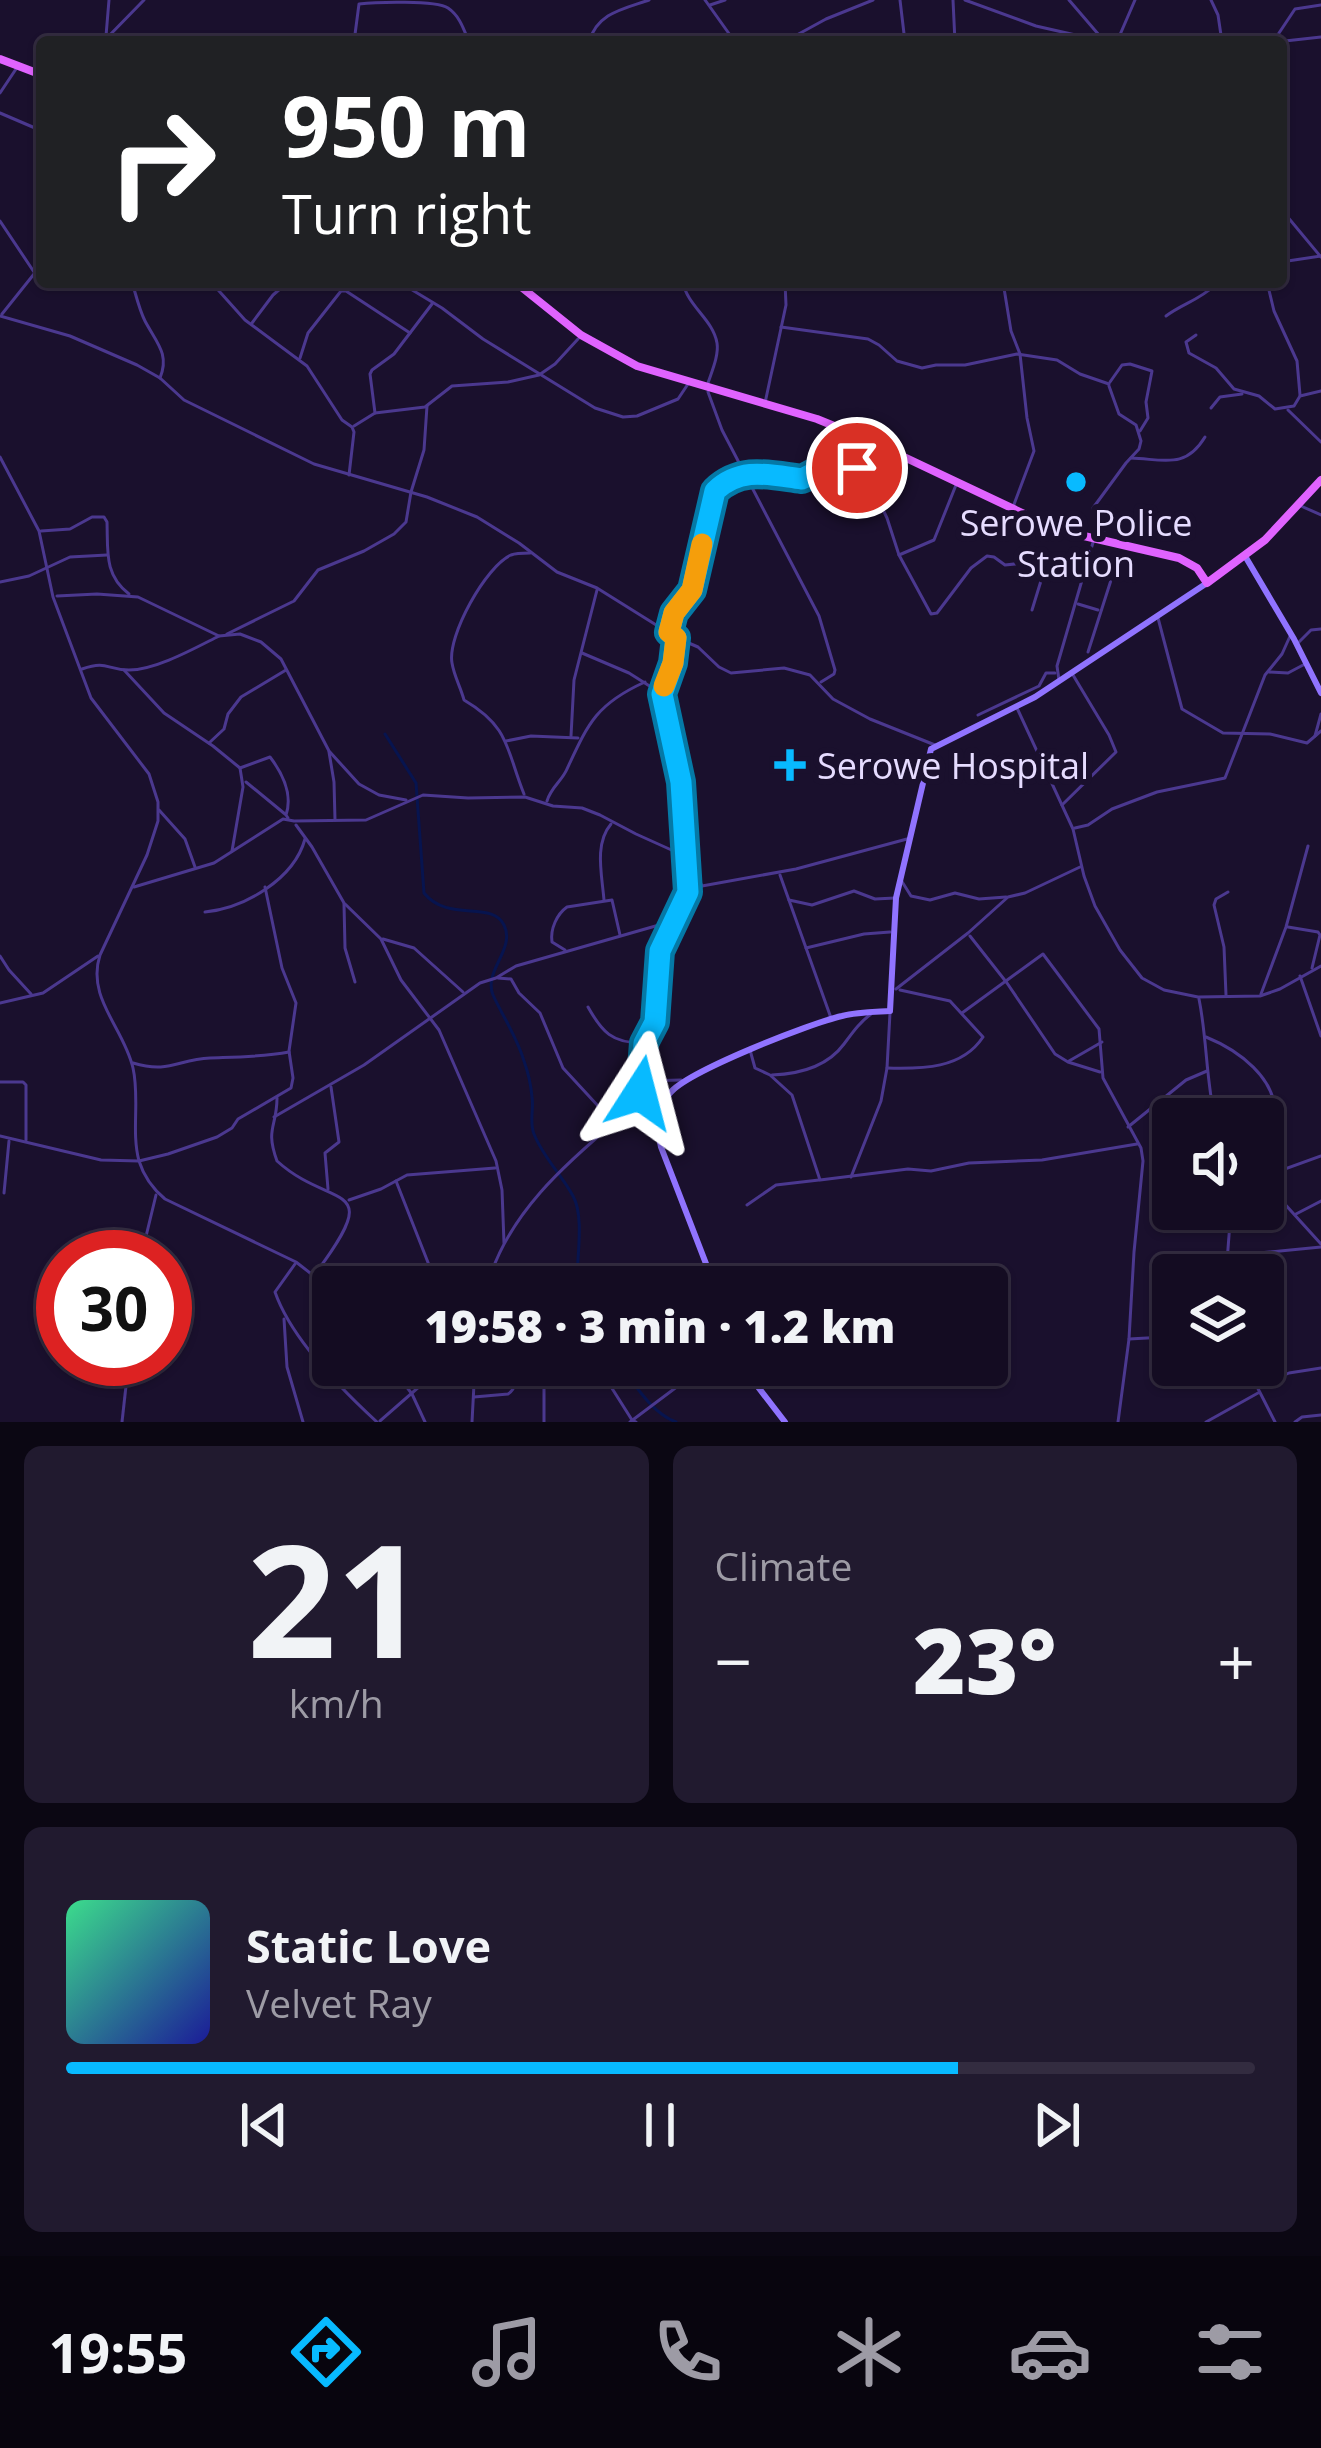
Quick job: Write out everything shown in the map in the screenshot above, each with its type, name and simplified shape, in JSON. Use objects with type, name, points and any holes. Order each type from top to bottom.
[{"type":"main road","points":[[0,59],[36,73]]},
{"type":"main road","points":[[528,288],[581,335],[621,360],[866,439],[1058,530],[1186,561],[1207,583],[1245,556],[1321,481]]},
{"type":"street","points":[[105,36],[109,0]]},
{"type":"street","points":[[109,36],[143,0]]},
{"type":"street","points":[[592,36],[608,15],[649,0]]},
{"type":"street","points":[[725,0],[706,3],[731,36]]},
{"type":"street","points":[[795,36],[873,0]]},
{"type":"street","points":[[901,0],[904,36]]},
{"type":"street","points":[[953,0],[955,36]]},
{"type":"street","points":[[965,0],[1036,26],[1080,36]]},
{"type":"street","points":[[1069,0],[1100,36]]},
{"type":"street","points":[[1119,36],[1135,0]]},
{"type":"street","points":[[1211,0],[1221,36]]},
{"type":"street","points":[[355,36],[359,4],[428,2],[452,11],[466,36]]},
{"type":"street","points":[[1278,36],[1294,9],[1321,5]]},
{"type":"street","points":[[1287,41],[1321,37]]},
{"type":"street","points":[[0,93],[18,66]]},
{"type":"street","points":[[0,113],[36,128]]},
{"type":"street","points":[[1287,216],[1321,256]]},
{"type":"street","points":[[0,220],[35,273],[1,316],[70,336],[160,378],[184,400],[314,464],[477,517],[557,572],[598,588],[704,651],[731,673],[784,668],[810,675],[826,694],[937,746]]},
{"type":"street","points":[[1287,261],[1321,256]]},
{"type":"street","points":[[134,288],[142,316],[164,354],[160,378]]},
{"type":"street","points":[[218,288],[251,324],[310,368],[342,421],[352,427],[349,475]]},
{"type":"street","points":[[251,324],[281,288]]},
{"type":"street","points":[[409,288],[595,408],[630,417],[679,399],[688,383]]},
{"type":"street","points":[[685,288],[717,342],[707,387],[719,423],[821,622],[835,670],[819,683]]},
{"type":"street","points":[[765,403],[786,288]]},
{"type":"street","points":[[1005,288],[1034,451],[1012,509]]},
{"type":"street","points":[[1166,316],[1212,288]]},
{"type":"street","points":[[1196,334],[1186,342],[1189,353],[1216,368],[1234,389],[1263,399],[1275,410],[1296,404],[1300,397],[1297,361],[1268,288]]},
{"type":"street","points":[[300,360],[308,333],[341,291],[410,333]]},
{"type":"street","points":[[375,413],[370,374],[394,354],[433,303]]},
{"type":"street","points":[[782,327],[868,339],[896,361],[922,368],[1020,354],[1057,361],[1109,384]]},
{"type":"street","points":[[352,427],[375,413],[427,406],[452,386],[539,375],[581,335]]},
{"type":"street","points":[[1058,677],[1076,603],[1105,531],[1093,517],[1093,508],[1141,446],[1152,371],[1122,365],[1109,384]]},
{"type":"street","points":[[1109,384],[1120,416],[1140,431]]},
{"type":"street","points":[[1300,397],[1321,391]]},
{"type":"street","points":[[1211,409],[1220,398],[1250,394]]},
{"type":"street","points":[[80,670],[103,663],[124,670],[145,667],[184,653],[294,601],[318,570],[394,534],[406,522],[424,450],[427,406]]},
{"type":"street","points":[[1287,408],[1321,442]]},
{"type":"street","points":[[1130,458],[1175,461],[1196,452],[1205,437]]},
{"type":"street","points":[[866,439],[862,465],[890,524],[898,555],[934,614],[971,568],[987,556],[1005,565],[1024,563],[1084,579]]},
{"type":"street","points":[[0,457],[39,531],[53,597],[97,708],[149,774],[157,793],[155,833],[100,955],[95,977],[132,1062],[139,1161],[149,1183],[174,1204],[296,1262],[312,1274]]},
{"type":"street","points":[[669,632],[674,613],[692,590],[715,491],[744,473],[802,479],[821,469],[862,465]]},
{"type":"street","points":[[898,555],[934,540],[956,483]]},
{"type":"street","points":[[1300,506],[1321,515]]},
{"type":"street","points":[[39,531],[70,529],[92,517],[104,517],[112,576],[133,596]]},
{"type":"street","points":[[525,797],[496,725],[462,698],[452,653],[466,609],[495,569],[511,555],[532,553]]},
{"type":"street","points":[[0,582],[70,557],[108,555]]},
{"type":"street","points":[[1245,556],[1321,693]]},
{"type":"street","points":[[1032,610],[1044,569]]},
{"type":"street","points":[[1088,652],[1112,577]]},
{"type":"street","points":[[850,1178],[878,1112],[894,990],[896,898],[929,754],[1017,708],[1207,583]]},
{"type":"street","points":[[571,736],[574,680],[598,588]]},
{"type":"street","points":[[53,597],[133,596],[222,635],[240,634],[261,642],[288,670],[329,751],[363,786],[408,800]]},
{"type":"street","points":[[1076,603],[1101,611]]},
{"type":"street","points":[[1157,616],[1182,709],[1220,732],[1241,736],[1267,734],[1307,743],[1321,731]]},
{"type":"street","points":[[1297,645],[1311,630],[1321,629]]},
{"type":"street","points":[[1073,829],[1157,792],[1226,778],[1267,672],[1282,655],[1291,634]]},
{"type":"street","points":[[646,1123],[640,1093],[644,1043],[655,1022],[660,951],[688,892],[681,782],[662,694],[676,638]]},
{"type":"street","points":[[580,652],[662,694]]},
{"type":"street","points":[[1267,672],[1288,673],[1306,664]]},
{"type":"street","points":[[124,670],[164,713],[240,768],[243,778],[232,853]]},
{"type":"street","points":[[209,743],[224,729],[241,697],[288,670]]},
{"type":"street","points":[[978,715],[1039,686],[1046,673],[1058,677]]},
{"type":"street","points":[[1061,806],[1116,752],[1072,673]]},
{"type":"street","points":[[546,804],[592,720],[620,695],[644,682]]},
{"type":"street","points":[[1017,708],[1073,829],[1095,906],[1137,973],[1165,990],[1198,997],[1261,996],[1321,966]]},
{"type":"street","points":[[1314,737],[1321,714]]},
{"type":"street","points":[[506,741],[531,736],[580,738]]},
{"type":"street","points":[[329,751],[335,822]]},
{"type":"street","points":[[240,768],[272,758],[284,777],[290,819]]},
{"type":"street","points":[[243,778],[305,837],[344,902],[381,938],[401,980],[439,1030],[497,1168],[504,1243]]},
{"type":"street","points":[[132,887],[232,853],[276,822],[366,820],[423,795],[525,797],[582,808],[687,857],[702,886]]},
{"type":"street","points":[[159,811],[185,838],[196,869]]},
{"type":"street","points":[[604,900],[602,834],[613,822]]},
{"type":"street","points":[[205,912],[238,906],[285,875],[297,862],[305,837]]},
{"type":"street","points":[[688,892],[909,838]]},
{"type":"street","points":[[1261,996],[1308,846]]},
{"type":"street","points":[[900,879],[911,896],[926,900],[955,893],[1008,897],[1082,866]]},
{"type":"street","points":[[779,873],[831,1018]]},
{"type":"street","points":[[0,1136],[101,1160],[139,1161],[217,1137],[293,1084],[289,1052],[296,1003],[282,968],[265,887]]},
{"type":"street","points":[[788,899],[812,904],[854,891],[869,898],[896,898]]},
{"type":"street","points":[[1226,997],[1224,947],[1214,905],[1216,898],[1228,892]]},
{"type":"street","points":[[894,990],[1008,897]]},
{"type":"street","points":[[567,951],[551,938],[563,909],[613,901],[620,935]]},
{"type":"street","points":[[344,902],[345,948],[355,982]]},
{"type":"street","points":[[274,1117],[331,1085],[479,983],[516,966],[675,921]]},
{"type":"street","points":[[1286,927],[1318,932],[1319,952],[1312,969]]},
{"type":"street","points":[[806,948],[892,932]]},
{"type":"street","points":[[968,933],[1055,1054],[1101,1073]]},
{"type":"street","points":[[381,938],[414,948],[465,994]]},
{"type":"street","points":[[0,1003],[43,993],[100,955]]},
{"type":"street","points":[[962,1013],[1045,955],[1099,1029],[1101,1073],[1143,1161],[1130,1339],[1118,1422]]},
{"type":"street","points":[[0,956],[32,995]]},
{"type":"street","points":[[1300,976],[1321,1036]]},
{"type":"street","points":[[496,978],[511,979],[540,1013],[563,1067],[603,1110],[658,1124]]},
{"type":"street","points":[[886,1068],[945,1064],[983,1039],[950,1000],[894,990]]},
{"type":"street","points":[[1198,997],[1212,1098]]},
{"type":"street","points":[[588,1007],[604,1032],[626,1042],[644,1043]]},
{"type":"street","points":[[707,1266],[661,1148],[658,1124],[668,1096],[684,1080],[831,1018],[890,1011]]},
{"type":"street","points":[[770,1075],[798,1073],[821,1063],[873,1012]]},
{"type":"street","points":[[1206,1037],[1227,1046],[1256,1070],[1273,1098]]},
{"type":"street","points":[[1068,1062],[1102,1042]]},
{"type":"street","points":[[750,1050],[753,1066],[792,1095],[820,1180]]},
{"type":"street","points":[[132,1062],[159,1069],[206,1058],[289,1052]]},
{"type":"street","points":[[1128,1127],[1186,1080],[1209,1070]]},
{"type":"street","points":[[642,1081],[684,1080]]},
{"type":"street","points":[[0,1082],[26,1085],[26,1143]]},
{"type":"street","points":[[328,1190],[325,1154],[338,1142],[331,1085]]},
{"type":"street","points":[[277,1096],[270,1132],[277,1161],[347,1200],[407,1175],[497,1168]]},
{"type":"street","points":[[493,1266],[504,1243],[560,1168],[621,1117]]},
{"type":"street","points":[[4,1193],[9,1138]]},
{"type":"street","points":[[746,1205],[776,1185],[908,1169],[931,1171],[969,1163],[1042,1160],[1138,1144]]},
{"type":"street","points":[[1284,1171],[1321,1156]]},
{"type":"street","points":[[396,1181],[429,1266]]},
{"type":"street","points":[[146,1230],[157,1192]]},
{"type":"street","points":[[321,1266],[346,1228],[347,1200]]},
{"type":"street","points":[[1293,1215],[1321,1201]]},
{"type":"street","points":[[1284,1204],[1321,1245]]},
{"type":"street","points":[[1244,1254],[1321,1245]]},
{"type":"street","points":[[296,1262],[275,1292],[284,1312],[313,1353],[378,1422],[421,1386]]},
{"type":"street","points":[[284,1312],[286,1367],[303,1422]]},
{"type":"street","points":[[1130,1339],[1152,1338]]},
{"type":"street","points":[[1206,1422],[1289,1373],[1321,1368]]},
{"type":"street","points":[[122,1422],[125,1386]]},
{"type":"street","points":[[406,1386],[424,1422]]},
{"type":"street","points":[[472,1422],[474,1386]]},
{"type":"street","points":[[474,1397],[508,1394],[515,1386]]},
{"type":"street","points":[[544,1386],[544,1422]]},
{"type":"street","points":[[611,1386],[633,1421],[678,1386]]},
{"type":"street","points":[[757,1386],[785,1422]]},
{"type":"street","points":[[1256,1386],[1275,1422]]},
{"type":"street","points":[[1295,1422],[1321,1415]]},
{"type":"waterway","points":[[385,734],[416,783],[424,893],[445,907],[490,914],[504,925],[506,943],[491,986],[527,1070],[534,1134],[577,1205],[578,1266]]},
{"type":"waterway","points":[[636,1386],[676,1422]]},
{"type":"slow traffic","points":[[664,686],[676,638],[669,632],[671,621],[691,595],[702,544]]},
{"type":"place","name":"Serowe Police Station","points":[[1076,482]]},
{"type":"place","name":"Serowe Hospital","points":[[790,765]]},
{"type":"route","points":[[640,1093],[644,1043],[655,1022],[660,951],[688,892],[681,782],[662,699],[676,638],[669,632],[674,613],[691,595],[715,491],[744,473],[802,479],[821,469],[857,468]]}]
